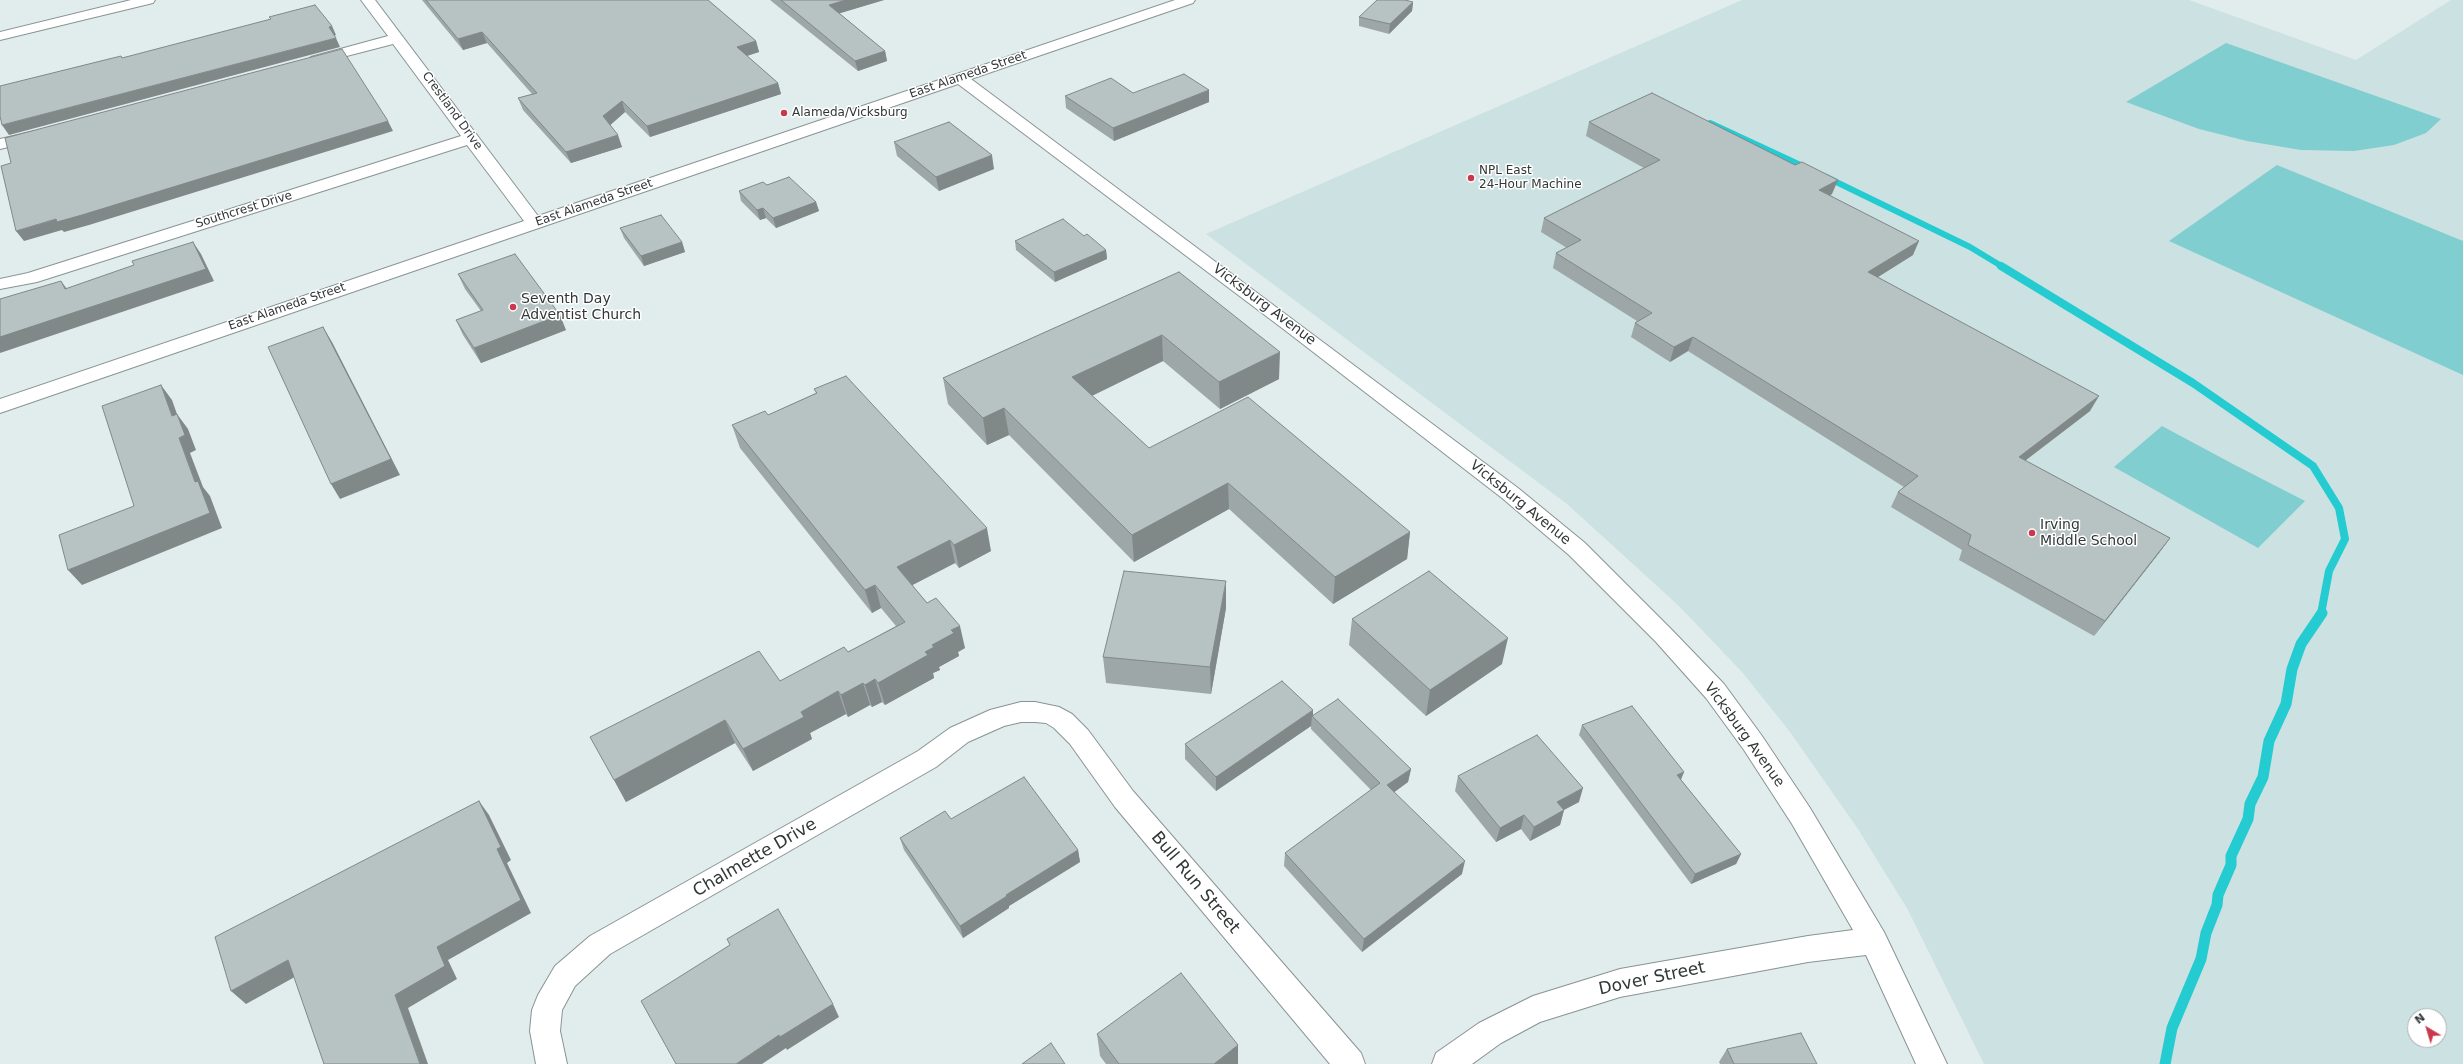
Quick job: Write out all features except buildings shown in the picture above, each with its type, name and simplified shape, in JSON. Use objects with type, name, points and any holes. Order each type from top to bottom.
[{"type":"street","points":[[0,36],[148,0]]},
{"type":"street","name":"Crestland Drive","points":[[368,0],[398,38],[534,223]]},
{"type":"street","name":"East Alameda Street","points":[[0,406],[1188,0]]},
{"type":"street","points":[[298,65],[398,38]]},
{"type":"street","name":"Vicksburg Avenue","points":[[959,77],[1310,340],[1510,493],[1577,549],[1674,646],[1715,691],[1753,742],[1801,816],[1874,941],[1932,1064]]},
{"type":"street","points":[[0,144],[46,133]]},
{"type":"street","name":"Southcrest Drive","points":[[8,283],[472,138]]},
{"type":"street","name":"Chalmette Drive","points":[[552,1064],[549,1058],[545,1031],[547,1010],[553,995],[565,976],[600,945],[920,763],[959,735],[999,717],[1021,712],[1035,712]]},
{"type":"street","name":"Bull Run Street","points":[[1035,712],[1050,714],[1063,721],[1079,737],[1124,799],[1350,1064]]},
{"type":"street","name":"Dover Street","points":[[1447,1064],[1490,1033],[1533,1010],[1620,983],[1808,949],[1874,941]]},
{"type":"shaded area","name":"Irving Middle School","points":[[1742,0],[2189,0],[2356,60],[2451,0],[2463,0],[2463,1064],[1984,1064],[1908,910],[1858,829],[1790,732],[1742,672],[1678,605],[1567,504],[1206,234]]},
{"type":"shaded area","points":[[2226,43],[2441,119],[2426,133],[2394,145],[2354,151],[2301,150],[2247,141],[2199,129],[2126,102]]},
{"type":"shaded area","points":[[2277,165],[2463,241],[2463,375],[2169,241]]},
{"type":"shaded area","points":[[2162,426],[2305,501],[2258,548],[2114,467]]},
{"type":"waterway","points":[[1710,123],[1809,169]]},
{"type":"waterway","points":[[1826,177],[1970,247],[2003,267]]},
{"type":"waterway","points":[[2001,266],[2193,383],[2313,466],[2339,508],[2345,539],[2329,571],[2321,614]]},
{"type":"waterway","points":[[2165,1064],[2172,1028],[2201,959],[2206,933],[2217,905],[2218,895],[2231,865],[2231,856],[2248,819],[2250,804],[2263,777],[2269,741],[2286,704],[2292,669],[2301,644],[2322,613]]},
{"type":"place","name":"Alameda/Vicksburg","points":[[784,113]]},
{"type":"place","name":"NPL East 24-Hour Machine","points":[[1471,178]]},
{"type":"place","name":"Seventh Day Adventist Church","points":[[513,307]]},
{"type":"place","name":"Irving Middle School","points":[[2032,533]]}]
